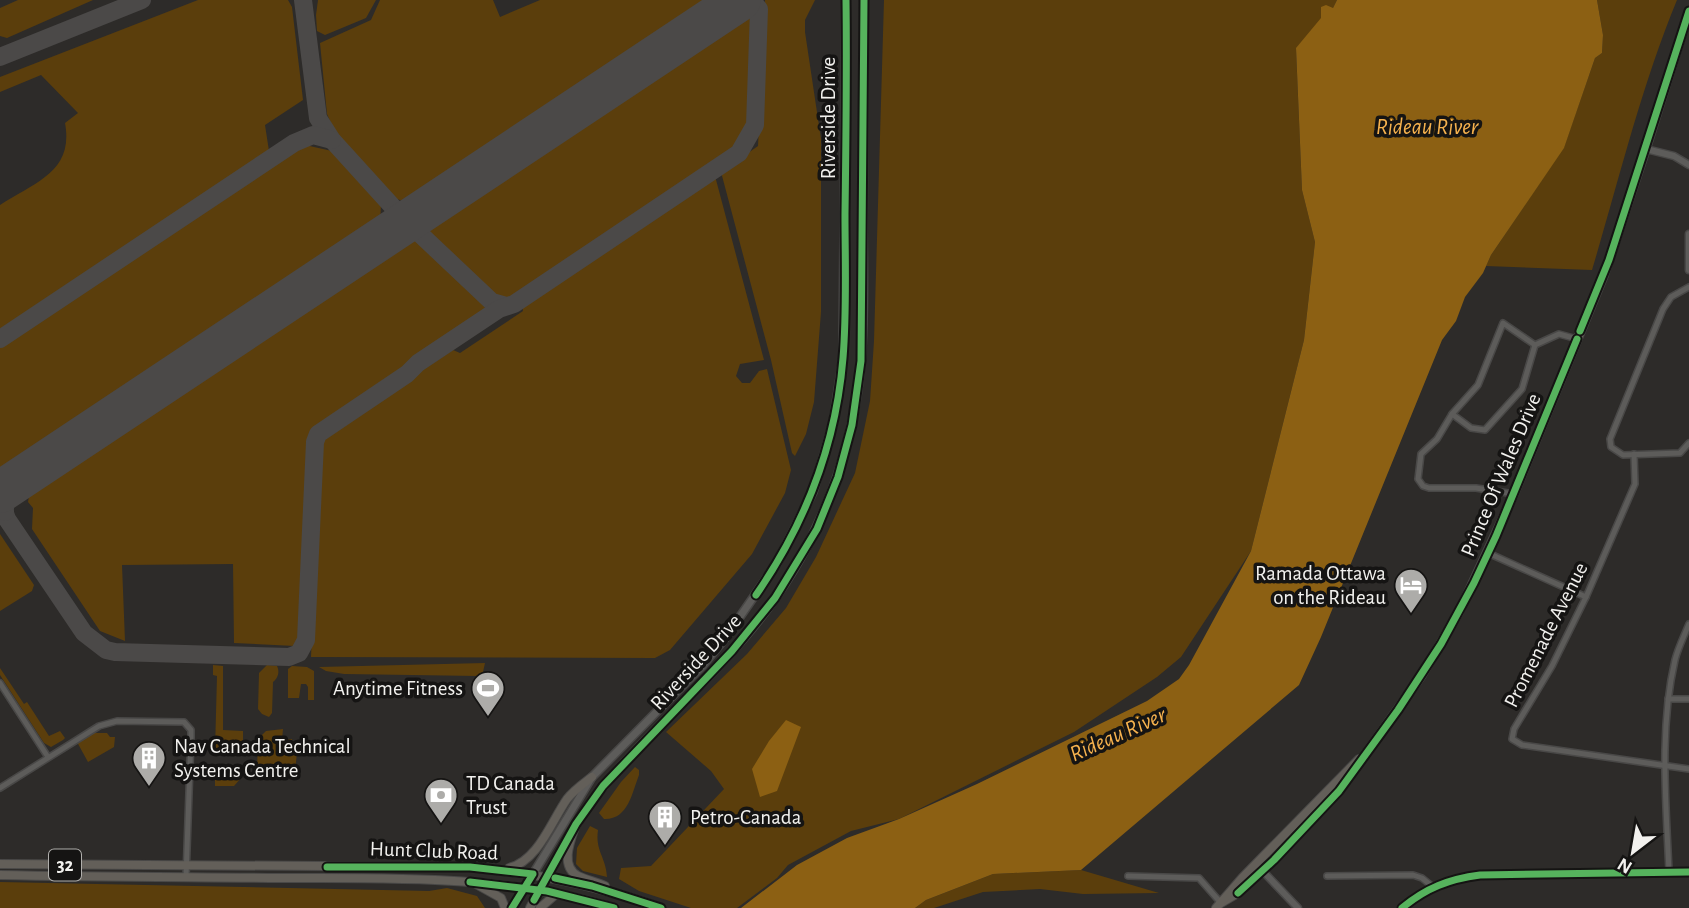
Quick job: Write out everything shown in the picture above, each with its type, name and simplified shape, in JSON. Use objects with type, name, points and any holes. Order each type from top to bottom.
[{"type":"main road","name":"Riverside Drive","points":[[512,908],[592,777],[707,660],[761,588],[800,522],[824,458],[838,399],[844,339],[846,0]]},
{"type":"main road","name":"Riverside Drive","points":[[530,908],[576,824],[603,786],[732,651],[775,598],[817,529],[845,454],[858,392],[862,342],[864,0]]},
{"type":"main road","name":"Prince Of Wales Drive","points":[[1218,905],[1259,868],[1332,785],[1367,752],[1441,644],[1488,553],[1514,494],[1609,260],[1689,11]]},
{"type":"main road","points":[[623,744],[633,754]]},
{"type":"main road","points":[[502,870],[520,865],[530,858],[568,798],[592,777]]},
{"type":"main road","points":[[576,824],[568,851],[571,870],[577,876],[602,884],[613,892]]},
{"type":"main road","name":"Hunt Club Road","points":[[0,864],[433,866],[502,870],[533,874],[613,892],[661,908]]},
{"type":"main road","points":[[327,867],[328,878]]},
{"type":"main road","name":"Hunt Club Road","points":[[0,875],[470,881],[525,887],[614,908]]},
{"type":"main road","points":[[470,881],[501,898],[505,908]]},
{"type":"main road","points":[[540,908],[556,894]]},
{"type":"street","points":[[1646,149],[1674,156],[1689,165]]},
{"type":"street","points":[[1689,234],[1689,270]]},
{"type":"street","points":[[1689,287],[1671,298],[1663,309],[1610,439],[1611,447],[1623,455],[1680,453],[1689,443]]},
{"type":"street","points":[[1514,494],[1476,488],[1435,489],[1420,483],[1418,475],[1421,454],[1441,435],[1452,414],[1478,385],[1503,323],[1535,345]]},
{"type":"street","points":[[1452,414],[1471,428],[1487,429],[1522,389],[1535,345],[1559,334],[1577,339]]},
{"type":"street","name":"Promenade Avenue","points":[[1634,454],[1635,484],[1586,597],[1552,666],[1514,729],[1512,739],[1522,745],[1689,769]]},
{"type":"street","points":[[1488,553],[1586,597]]},
{"type":"street","points":[[1669,872],[1664,767],[1668,699],[1676,657],[1689,624]]},
{"type":"street","points":[[0,683],[48,757]]},
{"type":"street","points":[[1668,699],[1689,699]]},
{"type":"street","points":[[0,788],[88,731],[110,722],[170,720],[186,723],[191,730],[187,877]]},
{"type":"street","points":[[1259,868],[1298,908]]},
{"type":"street","points":[[1402,908],[1433,887],[1457,878],[1480,875],[1689,872]]},
{"type":"street","points":[[1327,876],[1413,875],[1433,887]]},
{"type":"street","points":[[1128,876],[1199,878],[1218,905]]},
{"type":"shaded area","points":[[18,0],[93,0],[7,38],[0,36],[0,8]]},
{"type":"shaded area","points":[[198,0],[288,0],[292,7],[303,100],[265,125],[269,151],[0,330],[0,205],[38,182],[58,164],[64,153],[65,123],[78,113],[41,75],[0,92],[0,77]]},
{"type":"shaded area","points":[[318,0],[376,0],[366,18],[325,35],[317,31]]},
{"type":"shaded area","points":[[380,0],[493,0],[500,17],[540,0],[719,0],[413,204],[390,197],[338,139],[327,114],[320,43],[371,20]]},
{"type":"shaded area","points":[[765,0],[815,0],[805,20],[805,32],[821,139],[821,312],[814,402],[806,434],[795,456],[792,453],[771,360],[721,172],[758,146]]},
{"type":"shaded area","points":[[884,0],[1337,0],[1333,8],[1321,12],[1322,18],[1296,49],[1302,190],[1315,242],[1304,340],[1251,551],[1181,657],[1157,677],[1074,732],[899,819],[851,831],[788,865],[777,878],[737,908],[691,908],[639,891],[619,879],[621,868],[651,866],[724,789],[711,771],[666,732],[747,654],[786,608],[816,557],[855,473],[870,401],[874,341]]},
{"type":"shaded area","points":[[1597,0],[1677,0],[1641,100],[1592,270],[1486,266],[1564,147],[1595,58],[1602,53],[1603,35]]},
{"type":"shaded area","points":[[746,9],[755,16],[749,123],[741,140],[729,154],[513,296],[499,299],[495,297],[428,235],[423,224],[427,221]]},
{"type":"shaded area","points":[[305,145],[332,151],[381,204],[380,226],[11,472],[0,469],[0,346]]},
{"type":"shaded area","points":[[715,176],[764,360],[740,364],[736,376],[742,383],[750,383],[759,371],[767,369],[791,470],[785,493],[752,554],[670,650],[655,658],[311,657],[319,448],[324,435],[453,350],[460,353],[523,311],[522,303]]},
{"type":"shaded area","points":[[407,237],[419,241],[487,304],[486,312],[311,432],[302,639],[295,646],[234,643],[233,564],[122,565],[125,641],[100,631],[32,529],[33,508],[28,502],[31,484]]},
{"type":"shaded area","points":[[0,534],[34,585],[32,591],[0,611]]},
{"type":"shaded area","points":[[485,663],[483,672],[478,676],[344,674],[319,667]]},
{"type":"shaded area","points":[[213,665],[223,666],[223,730],[243,731],[243,750],[215,750],[217,676],[213,675]]},
{"type":"shaded area","points":[[267,665],[277,666],[278,670],[273,682],[272,713],[269,717],[258,709],[259,673]]},
{"type":"shaded area","points":[[292,666],[307,667],[314,671],[314,700],[308,700],[306,684],[301,684],[299,698],[288,698],[288,669]]},
{"type":"shaded area","points":[[0,668],[49,736],[60,731],[65,738],[63,740],[51,747],[44,743],[0,675]]},
{"type":"shaded area","points":[[283,729],[282,740],[292,739],[292,753],[297,753],[295,771],[288,772],[286,776],[257,772],[258,739],[266,731]]},
{"type":"shaded area","points":[[92,733],[107,733],[110,737],[115,737],[114,747],[88,762],[77,742]]},
{"type":"shaded area","points":[[211,766],[242,766],[242,777],[234,786],[215,786],[215,767]]},
{"type":"shaded area","points":[[635,767],[639,770],[639,775],[628,804],[619,815],[604,819],[599,813]]},
{"type":"shaded area","points":[[590,826],[598,830],[598,843],[607,877],[583,871],[576,864],[577,848]]},
{"type":"shaded area","points":[[1081,870],[1159,893],[1083,894],[1040,889],[983,892],[934,908],[915,908],[926,900],[993,874]]},
{"type":"shaded area","points":[[0,882],[429,891],[447,888],[477,896],[485,908],[0,908]]},
{"type":"water","name":"Rideau River","points":[[1337,0],[1597,0],[1603,35],[1602,53],[1595,58],[1564,148],[1491,255],[1483,273],[1465,297],[1456,321],[1442,340],[1299,685],[1081,870],[993,874],[926,900],[915,908],[741,908],[797,865],[847,838],[899,819],[977,784],[1147,701],[1179,679],[1189,665],[1251,551],[1304,340],[1315,242],[1302,190],[1296,48],[1321,18],[1321,7],[1326,5],[1333,8]]},
{"type":"water","points":[[786,720],[801,727],[777,791],[760,797],[752,769]]},
{"type":"taxiway","points":[[0,57],[142,0]]},
{"type":"taxiway","points":[[303,0],[318,118],[332,140],[392,206],[401,211],[422,209],[474,175]]},
{"type":"taxiway","points":[[0,499],[7,519],[84,633],[106,650],[289,657],[299,653],[306,640],[315,442],[318,434],[407,374],[418,363],[499,309],[514,304],[739,153],[755,125],[759,9],[754,3],[745,1],[703,26]]},
{"type":"taxiway","points":[[0,339],[294,143],[313,135],[332,140]]},
{"type":"taxiway","points":[[347,263],[398,230],[409,228],[419,233],[492,302],[506,306]]},
{"type":"taxiway","points":[[5,512],[10,492],[17,484],[66,450]]},
{"type":"runway","points":[[0,492],[740,0]]},
{"type":"cycle path","points":[[756,595],[774,568],[803,512],[825,452],[839,390],[845,304],[846,0]]},
{"type":"cycle path","points":[[534,900],[576,824],[603,786],[732,651],[775,598],[817,529],[838,477],[852,425],[861,361],[864,0]]},
{"type":"cycle path","points":[[1580,331],[1609,260],[1689,11]]},
{"type":"cycle path","points":[[1238,893],[1274,860],[1339,791],[1398,710],[1441,644],[1496,536],[1577,339]]},
{"type":"cycle path","points":[[327,867],[470,867],[533,874],[512,908]]},
{"type":"cycle path","points":[[1402,908],[1438,886],[1480,875],[1689,872]]},
{"type":"cycle path","points":[[555,878],[592,886],[661,908]]},
{"type":"cycle path","points":[[470,882],[547,891],[614,908]]},
{"type":"place","name":"Ramada Ottawa on the Rideau","points":[[1411,615]]},
{"type":"place","name":"Anytime Fitness","points":[[488,718]]},
{"type":"place","name":"Nav Canada Technical Systems Centre","points":[[149,788]]},
{"type":"place","name":"TD Canada Trust","points":[[441,825]]},
{"type":"place","name":"Petro-Canada","points":[[665,847]]}]
